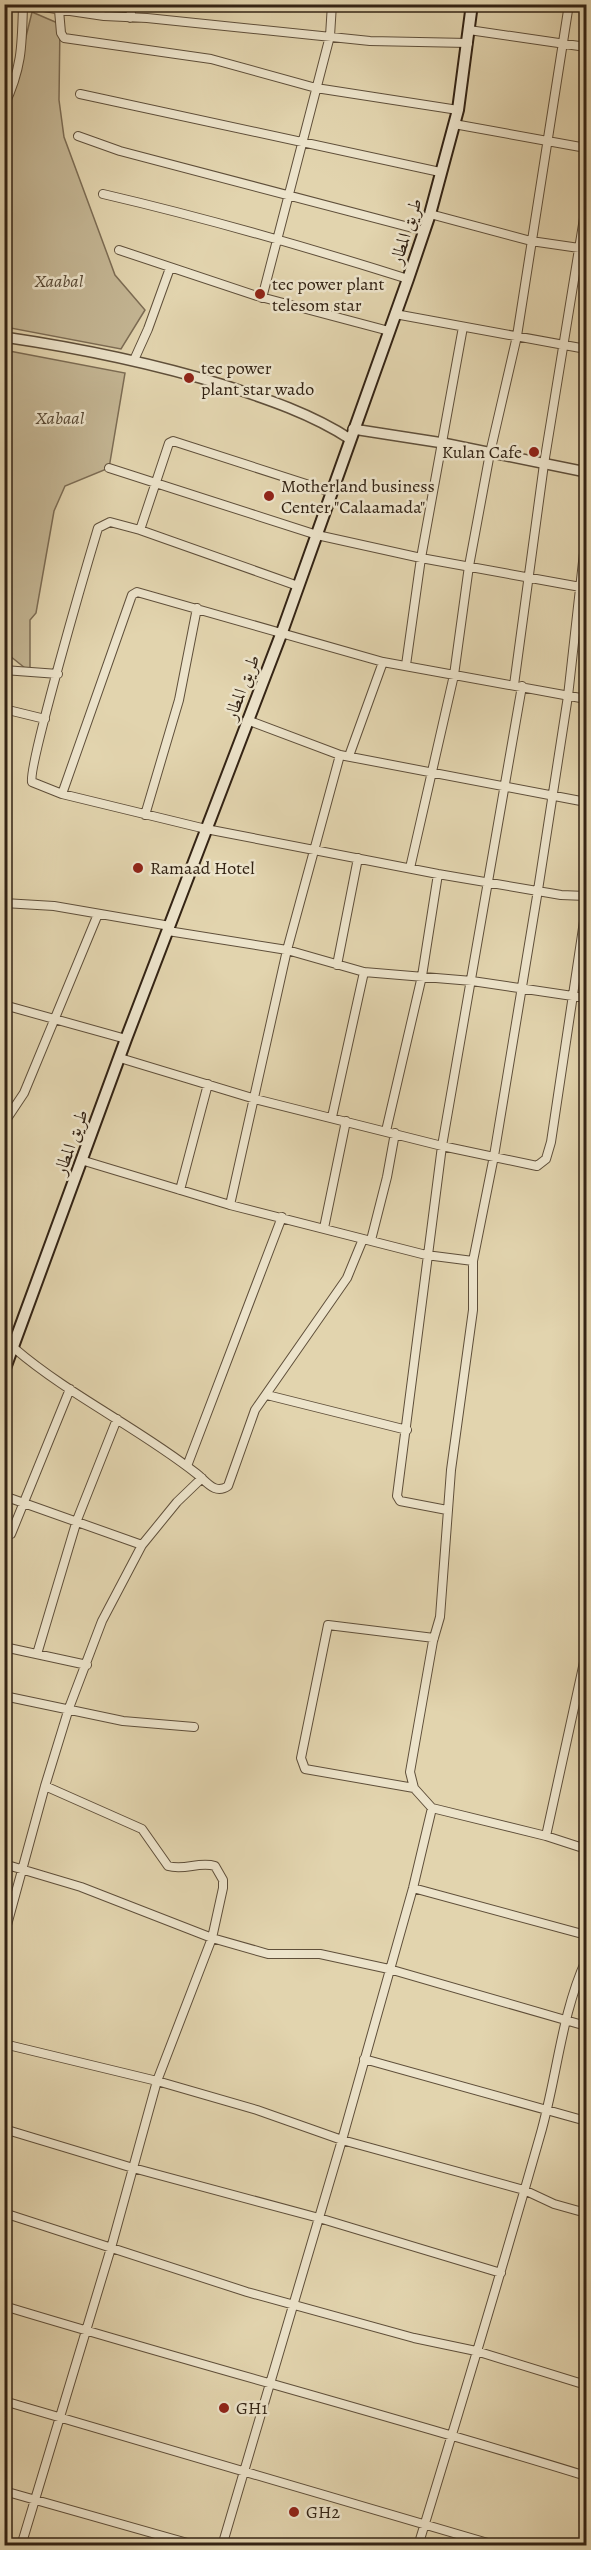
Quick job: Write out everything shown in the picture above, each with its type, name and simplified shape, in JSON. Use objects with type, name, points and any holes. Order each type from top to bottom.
[{"type":"main road","name":"طريق المطار","points":[[4,1371],[126,1039],[282,632],[408,279],[430,214],[458,110],[472,4]]},
{"type":"street","points":[[4,106],[18,78],[23,4],[130,18],[370,41],[468,43]]},
{"type":"street","points":[[130,18],[132,4]]},
{"type":"street","points":[[262,298],[330,36],[332,4]]},
{"type":"street","points":[[410,868],[454,675],[469,566],[490,453],[517,336],[547,140],[565,43],[569,4]]},
{"type":"street","points":[[59,10],[61,33],[64,38],[212,59],[316,88],[458,110]]},
{"type":"street","points":[[469,30],[586,47]]},
{"type":"street","points":[[80,94],[440,172]]},
{"type":"street","points":[[454,123],[586,148]]},
{"type":"street","points":[[78,136],[120,151],[424,231]]},
{"type":"street","points":[[103,194],[279,239],[408,279]]},
{"type":"street","points":[[447,1510],[398,1498],[426,1255],[442,1146],[472,981],[486,882],[505,786],[544,464],[583,248],[586,206]]},
{"type":"street","points":[[430,214],[531,240],[583,248]]},
{"type":"street","points":[[119,250],[262,298],[389,332]]},
{"type":"street","points":[[134,360],[170,268]]},
{"type":"street","points":[[395,314],[586,349]]},
{"type":"street","points":[[406,665],[421,558],[463,327]]},
{"type":"street","points":[[4,337],[134,360],[254,395],[352,434],[443,443],[586,472]]},
{"type":"street","points":[[140,530],[168,443],[173,441],[331,492]]},
{"type":"street","points":[[110,468],[317,535],[421,558],[584,588]]},
{"type":"street","points":[[298,586],[140,530],[110,522],[98,528],[30,778],[35,784],[62,794],[206,829],[438,874],[586,896]]},
{"type":"street","points":[[586,535],[584,588],[568,696],[522,990],[474,1262],[472,1318],[447,1510],[444,1586],[410,1772],[414,1788],[432,1808],[546,1836],[586,1849]]},
{"type":"street","points":[[62,794],[132,595],[137,592],[382,662],[586,699]]},
{"type":"street","points":[[146,815],[179,700],[197,608]]},
{"type":"street","points":[[230,1205],[287,950],[314,849],[344,755],[382,662]]},
{"type":"street","points":[[4,670],[58,674]]},
{"type":"street","points":[[4,709],[45,719]]},
{"type":"street","points":[[247,720],[344,755],[586,802]]},
{"type":"street","points":[[337,965],[358,858]]},
{"type":"street","points":[[14,1348],[70,1389],[186,1466],[214,1489],[228,1486],[255,1410],[347,1278],[367,1239],[387,1178],[390,1132],[422,976],[438,874]]},
{"type":"street","points":[[4,903],[54,906],[287,950],[364,972],[472,981],[586,998]]},
{"type":"street","points":[[120,1058],[255,1099],[442,1146],[537,1166],[546,1159],[551,1142],[586,909]]},
{"type":"street","points":[[4,1123],[24,1093],[98,914]]},
{"type":"street","points":[[332,1117],[364,972]]},
{"type":"street","points":[[4,1005],[126,1039]]},
{"type":"street","points":[[180,1190],[208,1084]]},
{"type":"street","points":[[324,1228],[346,1121]]},
{"type":"street","points":[[81,1160],[230,1205],[426,1255],[474,1262]]},
{"type":"street","points":[[186,1466],[282,1217]]},
{"type":"street","points":[[10,1534],[70,1389]]},
{"type":"street","points":[[267,1395],[407,1430]]},
{"type":"street","points":[[37,1654],[77,1520],[117,1419]]},
{"type":"street","points":[[4,1936],[20,1870],[69,1708],[102,1621],[142,1545],[177,1502],[202,1478]]},
{"type":"street","points":[[4,1496],[77,1520],[142,1545]]},
{"type":"street","points":[[414,1788],[305,1769],[301,1758],[328,1626],[434,1638]]},
{"type":"street","points":[[4,1647],[87,1665]]},
{"type":"street","points":[[546,1836],[586,1653]]},
{"type":"street","points":[[4,1696],[123,1721],[194,1727]]},
{"type":"street","points":[[21,2546],[111,2248],[157,2081],[212,1938],[223,1888],[223,1880],[215,1866],[200,1863],[183,1868],[168,1866],[142,1829],[45,1786]]},
{"type":"street","points":[[222,2546],[342,2140],[413,1888],[432,1808]]},
{"type":"street","points":[[4,1864],[81,1887],[212,1938],[268,1954],[320,1954],[389,1969],[586,2026]]},
{"type":"street","points":[[413,1888],[586,1935]]},
{"type":"street","points":[[418,2546],[501,2273],[547,2110],[566,2021],[586,1960]]},
{"type":"street","points":[[4,2044],[157,2081],[257,2110],[342,2140],[524,2190],[554,2204],[586,2213]]},
{"type":"street","points":[[364,2059],[586,2121]]},
{"type":"street","points":[[4,2129],[133,2168],[319,2218],[501,2273]]},
{"type":"street","points":[[4,2213],[214,2282],[414,2338],[476,2351],[586,2385]]},
{"type":"street","points":[[4,2306],[270,2385],[452,2434],[586,2476]]},
{"type":"street","points":[[4,2401],[59,2415],[498,2546]]},
{"type":"street","points":[[4,2491],[198,2546]]},
{"type":"green space","name":"Xaabal","points":[[32,12],[60,24],[59,100],[64,137],[115,275],[145,310],[121,349],[5,327],[4,110],[14,86]]},
{"type":"green space","name":"Xabaal","points":[[4,350],[125,373],[109,468],[65,486],[54,511],[36,613],[30,620],[30,672],[5,652]]},
{"type":"place","name":"tec power plant telesom star","points":[[260,294]]},
{"type":"place","name":"tec power plant star wado","points":[[189,378]]},
{"type":"place","name":"Kulan Cafe","points":[[534,452]]},
{"type":"place","name":"Motherland business Center \"Calaamada\"","points":[[269,496]]},
{"type":"place","name":"Ramaad Hotel","points":[[138,868]]},
{"type":"place","name":"GH1","points":[[224,2408]]},
{"type":"place","name":"GH2","points":[[294,2512]]}]
